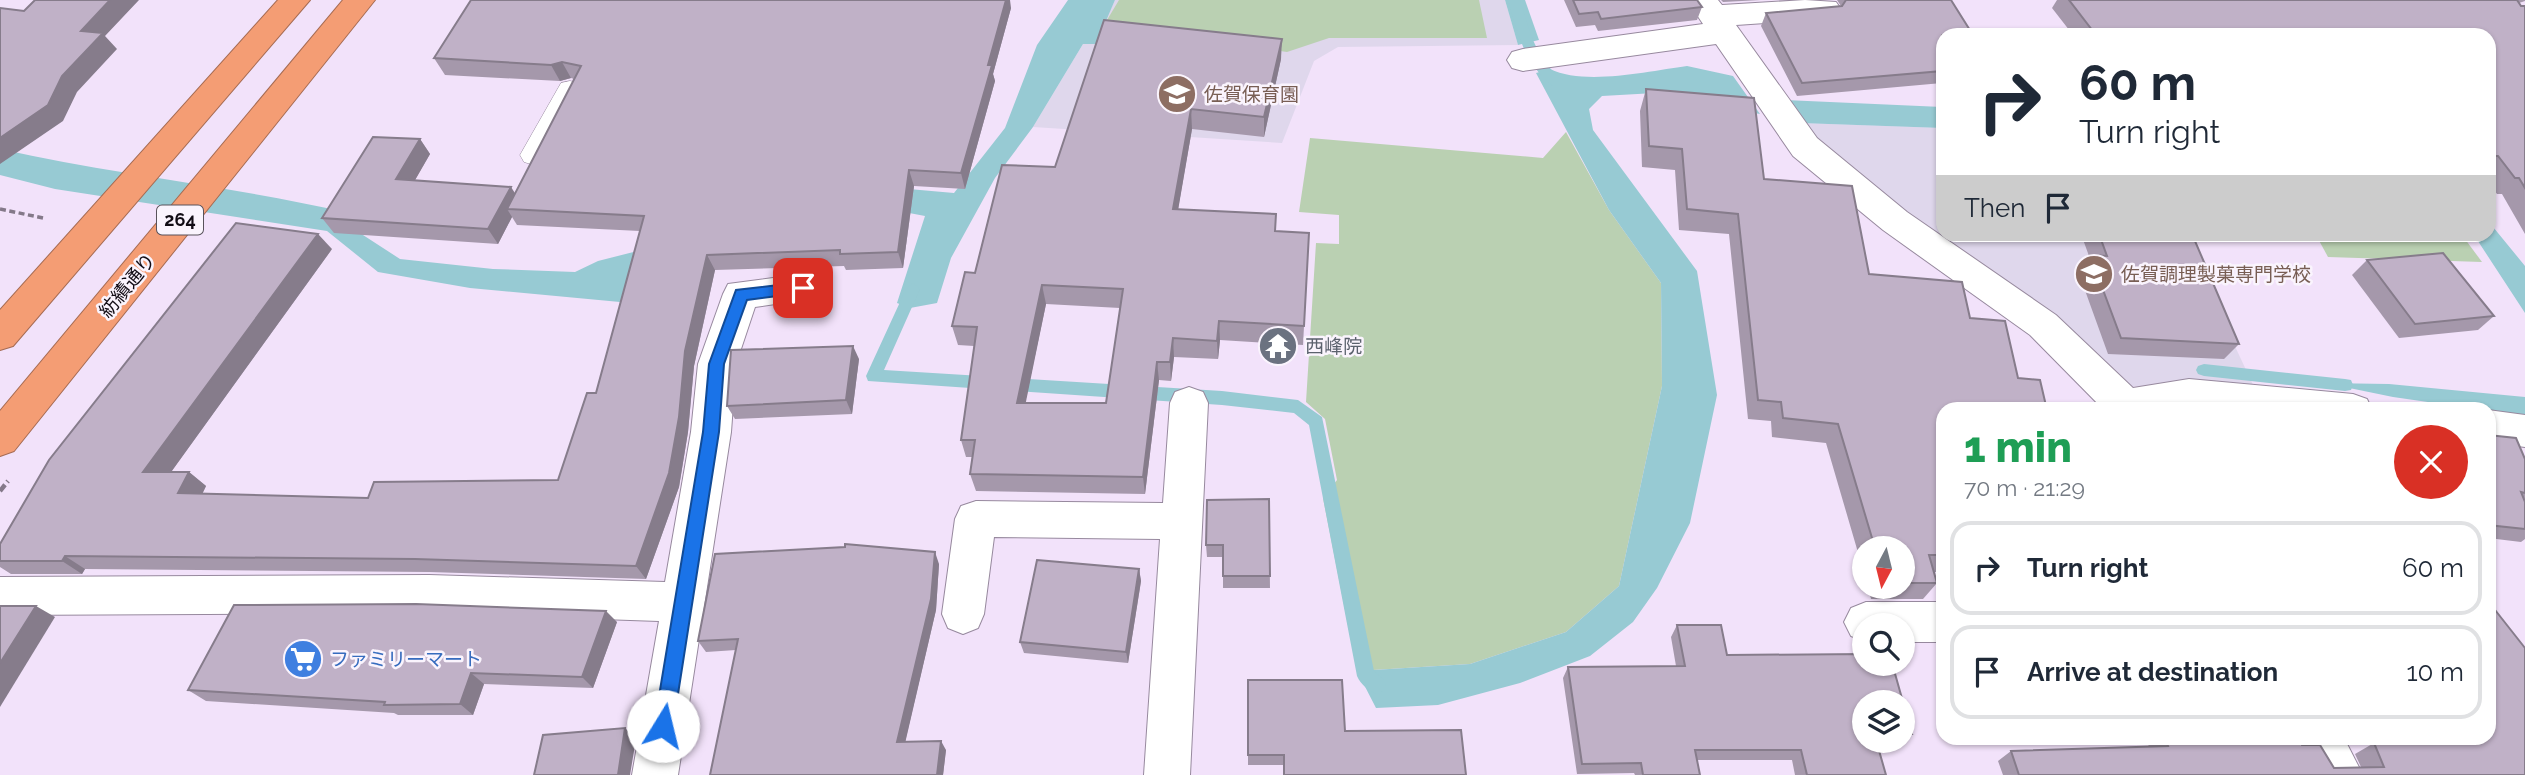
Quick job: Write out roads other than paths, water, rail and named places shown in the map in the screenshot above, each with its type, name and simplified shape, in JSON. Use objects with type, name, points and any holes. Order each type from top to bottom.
[{"type":"highway","points":[[0,335],[295,0]]},
{"type":"highway","name":"紡績通り","points":[[0,439],[360,0]]},
{"type":"street","points":[[1538,57],[1714,16],[1825,9]]},
{"type":"street","points":[[1714,16],[1805,147],[1895,221],[2043,324],[2124,402]]},
{"type":"street","points":[[655,775],[711,432],[716,364],[741,294],[803,288]]},
{"type":"street","points":[[2154,402],[2189,395],[2266,402]]},
{"type":"street","points":[[1167,775],[1189,402]]},
{"type":"street","points":[[2496,427],[2525,431]]},
{"type":"street","points":[[963,614],[976,519],[1182,522]]},
{"type":"street","points":[[0,596],[429,594],[684,602]]},
{"type":"street","points":[[1915,622],[1936,622]]},
{"type":"street","points":[[2323,745],[2340,775]]},
{"type":"lane","points":[[534,155],[570,90]]},
{"type":"waterway","points":[[1514,0],[1535,57],[1541,67],[1558,83]]},
{"type":"waterway","points":[[913,289],[874,376],[1222,398],[1298,407],[1316,422],[1366,676],[1377,685]]},
{"type":"waterway","points":[[2204,370],[2345,385]]},
{"type":"place","name":"佐賀保育園","points":[[1177,94]]},
{"type":"place","name":"佐賀調理製菓専門学校","points":[[2094,274]]},
{"type":"place","name":"西峰院","points":[[1278,346]]},
{"type":"place","name":"ファミリーマート","points":[[303,659]]}]
